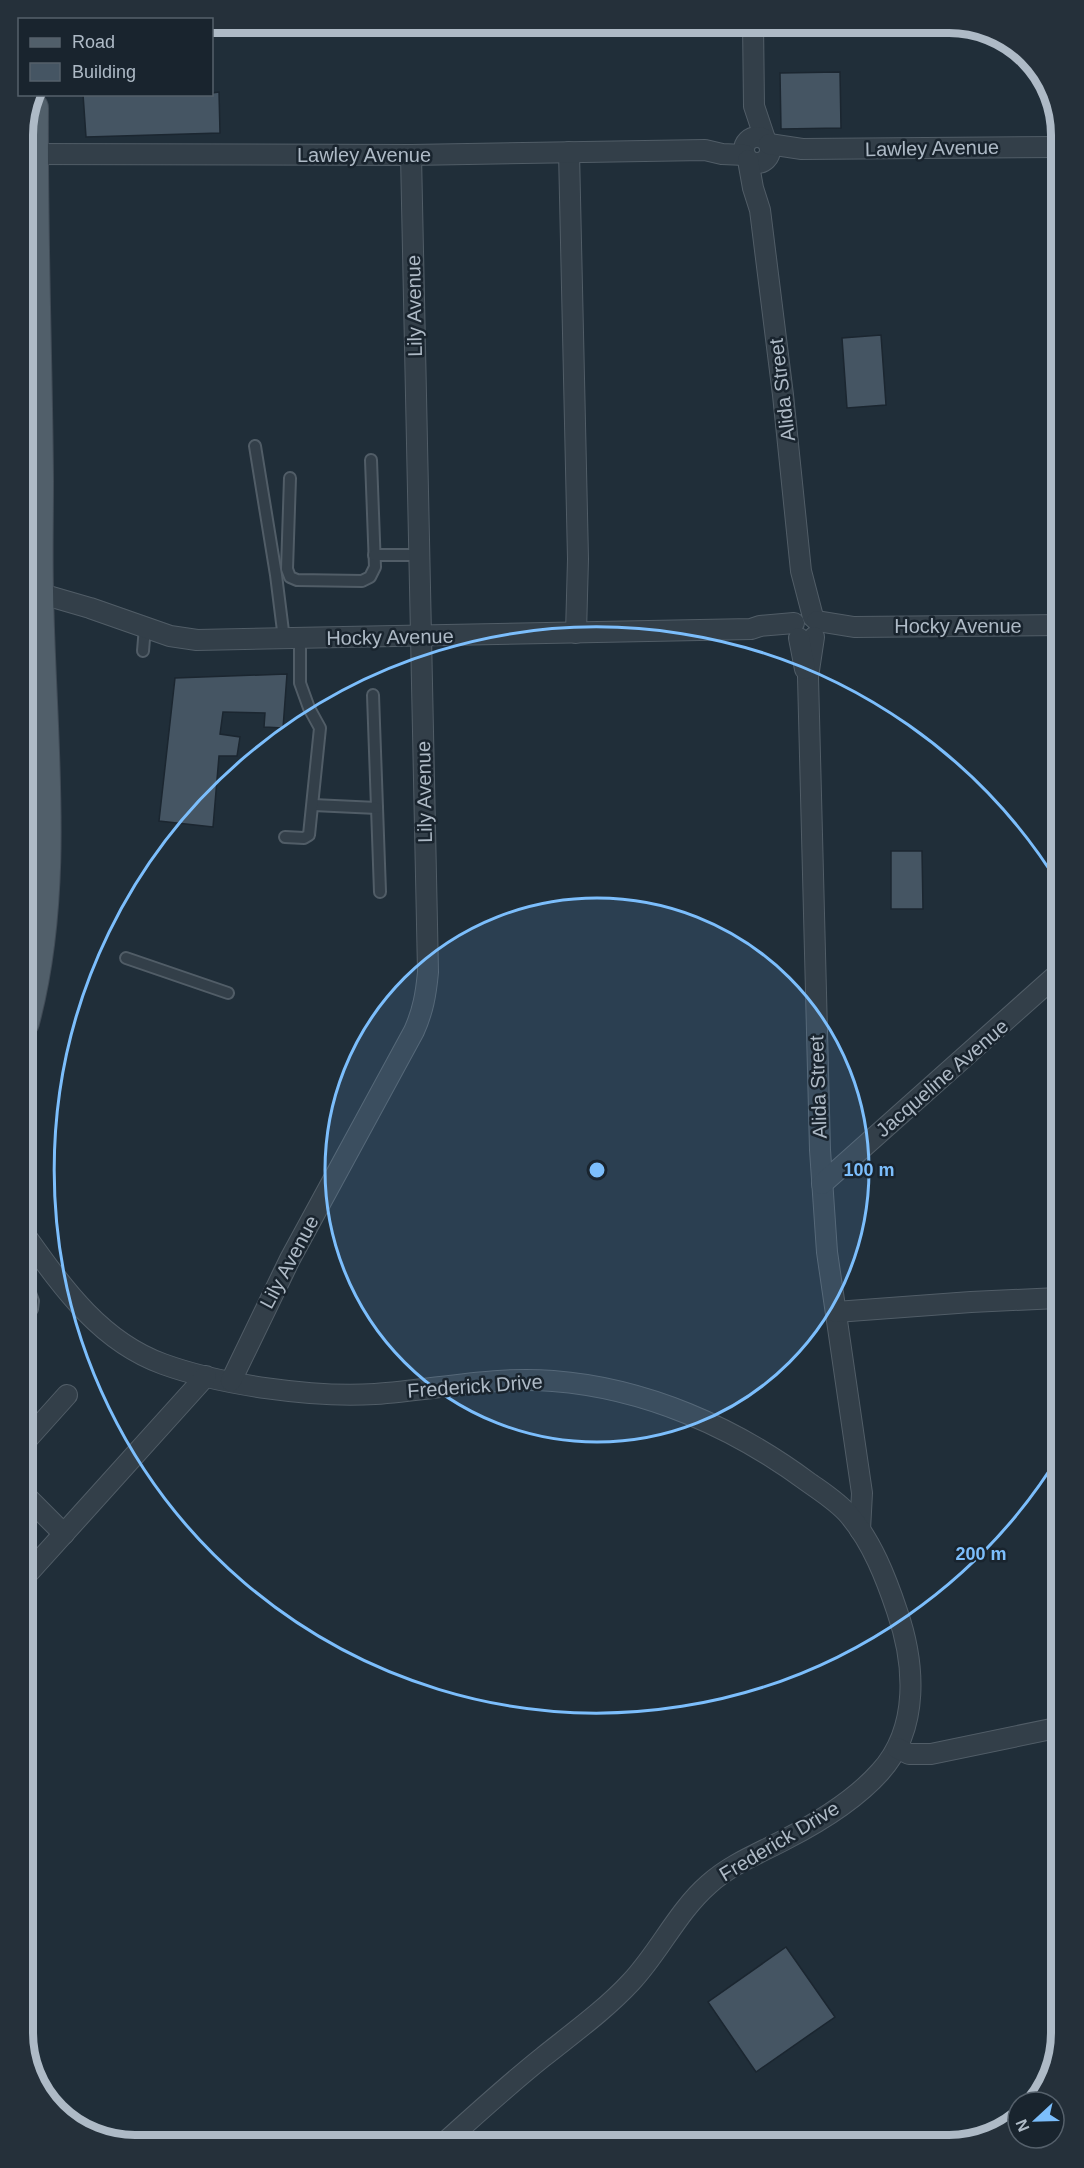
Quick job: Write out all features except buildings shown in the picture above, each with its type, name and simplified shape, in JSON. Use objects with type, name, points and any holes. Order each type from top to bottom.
[{"type":"main road","points":[[33,350],[37,481],[33,543]]},
{"type":"main road","points":[[33,618],[42,703],[33,841],[39,931],[33,974]]},
{"type":"street","name":"Alida Street","points":[[753,33],[754,106],[750,115],[757,150],[760,210],[783,395],[801,571],[798,579],[806,628],[801,655],[808,677],[818,1105],[822,1184],[827,1252],[862,1493],[863,1508],[860,1530]]},
{"type":"street","name":"Lawley Avenue","points":[[33,154],[411,155],[705,150],[722,145],[757,150],[1051,147]]},
{"type":"street","points":[[569,152],[578,547],[576,633]]},
{"type":"street","name":"Lily Avenue","points":[[231,1381],[290,1259],[414,1031],[424,1007],[428,972],[411,155]]},
{"type":"street","name":"Hocky Avenue","points":[[33,591],[184,640],[751,629],[760,626],[806,628],[1051,626]]},
{"type":"street","name":"Jacqueline Avenue","points":[[822,1184],[1051,981]]},
{"type":"street","name":"Frederick Drive","points":[[33,1246],[61,1286],[99,1327],[142,1355],[164,1364],[206,1376],[279,1389],[353,1395],[508,1381],[552,1381],[596,1387],[687,1412],[779,1461],[833,1500],[848,1514],[871,1548],[895,1605],[904,1632],[910,1663],[908,1713],[897,1748],[881,1772],[834,1810],[796,1834],[726,1871],[709,1884],[684,1910],[634,1980],[453,2135]]},
{"type":"street","points":[[836,1312],[1051,1298]]},
{"type":"street","points":[[33,1567],[206,1376]]},
{"type":"street","points":[[33,1432],[67,1395]]},
{"type":"street","points":[[33,1504],[64,1534]]},
{"type":"street","points":[[897,1748],[909,1754],[931,1754],[1051,1729]]},
{"type":"lane","points":[[255,446],[276,575],[292,638],[300,683],[309,708],[320,728],[308,838],[285,837]]},
{"type":"lane","points":[[291,478],[287,569],[290,577],[297,580],[362,581],[370,577],[375,567],[371,460]]},
{"type":"lane","points":[[374,555],[420,555]]},
{"type":"lane","points":[[143,651],[145,627]]},
{"type":"lane","points":[[374,695],[380,892]]},
{"type":"lane","points":[[313,805],[377,808]]},
{"type":"lane","points":[[126,958],[228,993]]}]
